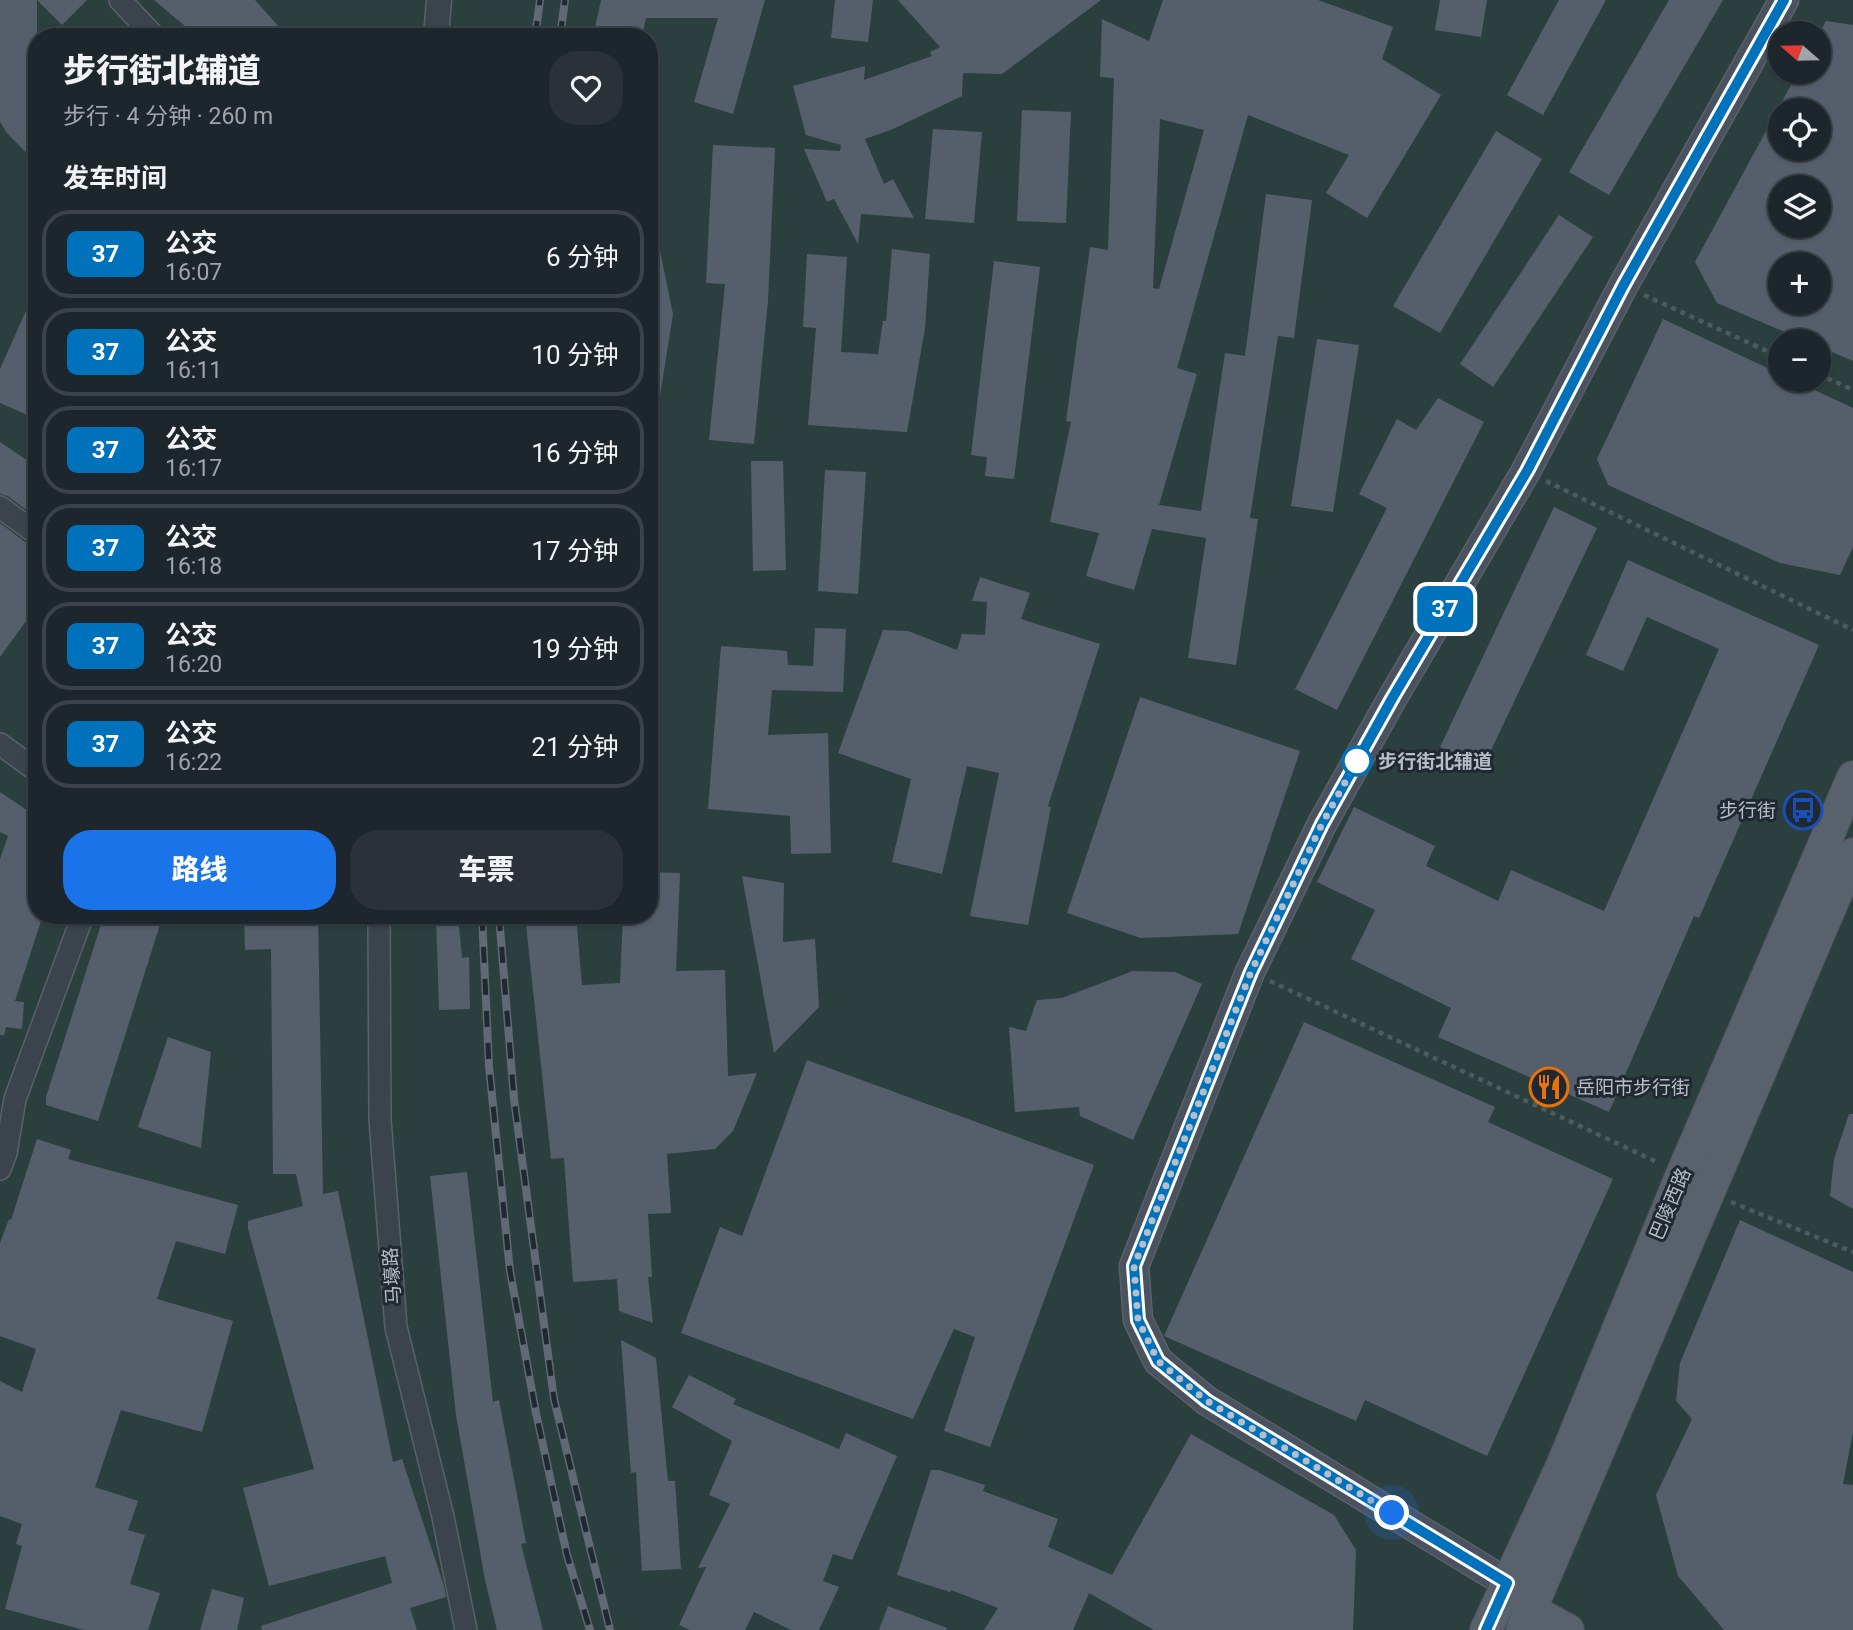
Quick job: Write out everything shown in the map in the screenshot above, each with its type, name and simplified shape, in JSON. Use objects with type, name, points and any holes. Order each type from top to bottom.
[{"type":"main road","points":[[1569,1630],[1526,1620],[1507,1583],[1207,1401],[1158,1361],[1138,1320],[1134,1266],[1251,972],[1322,824],[1393,697],[1527,471],[1623,286],[1784,0]]},
{"type":"main road","name":"巴陵西路","points":[[1526,1620],[1853,777]]},
{"type":"main road","name":"巴陵西路","points":[[1486,1630],[1695,1183],[1853,855]]},
{"type":"street","points":[[120,0],[146,28]]},
{"type":"street","points":[[437,28],[439,0]]},
{"type":"street","points":[[0,507],[28,527]]},
{"type":"street","points":[[0,744],[28,764]]},
{"type":"street","points":[[0,1169],[6,1153],[15,1099],[80,924]]},
{"type":"street","name":"马壕路","points":[[379,924],[380,1119],[396,1327],[443,1517],[466,1630]]},
{"type":"path","points":[[1623,286],[1768,352]]},
{"type":"path","points":[[1831,380],[1853,390]]},
{"type":"path","points":[[1527,471],[1853,631]]},
{"type":"path","points":[[1251,972],[1695,1183],[1853,1252]]},
{"type":"shaded area","points":[[0,0],[1853,0],[1853,1630],[0,1630]]},
{"type":"building","points":[[0,0],[37,0],[37,28],[28,28],[28,155],[0,122]]},
{"type":"building","points":[[37,0],[87,0],[62,25]]},
{"type":"building","points":[[154,0],[255,0],[280,28],[187,28]]},
{"type":"building","points":[[601,0],[765,0],[733,114],[694,102],[718,18],[646,18],[644,28],[595,28]]},
{"type":"building","points":[[835,0],[873,0],[868,42],[831,38]]},
{"type":"building","points":[[898,0],[1101,0],[1002,74],[963,73],[962,96],[893,129],[865,139],[884,184],[893,179],[914,218],[861,214],[858,244],[834,199],[827,202],[804,149],[840,151],[841,145],[806,135],[793,86],[865,66],[864,80],[932,56],[930,52],[940,47]]},
{"type":"building","points":[[1163,0],[1318,0],[1393,27],[1382,59],[1441,95],[1367,218],[1326,193],[1349,155],[1248,115],[1177,368],[1197,374],[1159,505],[1201,511],[1225,353],[1245,356],[1266,194],[1312,200],[1294,338],[1278,336],[1250,518],[1258,519],[1236,665],[1188,658],[1206,538],[1152,529],[1134,590],[1086,576],[1099,533],[1050,522],[1071,422],[1066,421],[1090,247],[1108,250],[1114,78],[1100,77],[1102,19],[1149,41]],"holes":[[[1160,119],[1204,130],[1159,289],[1153,288]]]},
{"type":"building","points":[[1440,0],[1487,0],[1481,37],[1435,30]]},
{"type":"building","points":[[1559,0],[1606,0],[1543,115],[1507,95]]},
{"type":"building","points":[[1669,0],[1723,0],[1609,195],[1569,172]]},
{"type":"building","points":[[1831,22],[1853,25],[1853,361],[1831,352],[1831,329],[1778,329],[1717,303],[1695,262],[1768,127],[1768,161],[1831,161],[1831,98],[1784,98],[1791,84],[1831,84]]},
{"type":"building","points":[[1022,110],[1071,112],[1066,223],[1017,221]]},
{"type":"building","points":[[933,129],[982,132],[974,223],[925,219]]},
{"type":"building","points":[[1496,131],[1542,159],[1440,333],[1393,306]]},
{"type":"building","points":[[713,145],[775,148],[768,301],[754,444],[709,440],[725,284],[706,283]]},
{"type":"building","points":[[1559,215],[1593,237],[1493,387],[1460,364]]},
{"type":"building","points":[[658,241],[673,314],[658,396]]},
{"type":"building","points":[[892,249],[930,254],[925,328],[907,432],[808,425],[816,328],[803,327],[807,254],[847,257],[841,352],[878,354],[883,321],[886,321]]},
{"type":"building","points":[[994,261],[1040,267],[1014,479],[985,476],[987,457],[971,455]]},
{"type":"building","points":[[28,306],[28,415],[0,403],[0,369]]},
{"type":"building","points":[[1663,319],[1768,368],[1768,392],[1819,392],[1853,408],[1853,547],[1840,575],[1780,563],[1608,485],[1597,459]]},
{"type":"building","points":[[1317,339],[1359,345],[1333,512],[1291,506]]},
{"type":"building","points":[[1438,398],[1484,422],[1337,710],[1295,689],[1387,508],[1359,494],[1397,419],[1416,430]]},
{"type":"building","points":[[0,442],[28,461],[28,511],[8,496],[0,494]]},
{"type":"building","points":[[751,461],[783,461],[786,570],[753,571]]},
{"type":"building","points":[[825,470],[866,472],[858,594],[818,591]]},
{"type":"building","points":[[1554,507],[1597,528],[1483,767],[1440,747]]},
{"type":"building","points":[[0,523],[28,544],[28,618],[0,657]]},
{"type":"building","points":[[1628,560],[1819,645],[1699,918],[1694,916],[1609,1112],[1438,1037],[1451,1008],[1351,959],[1375,910],[1317,882],[1354,807],[1435,846],[1426,866],[1498,901],[1511,870],[1604,911],[1719,649],[1647,617],[1623,671],[1586,655]]},
{"type":"building","points":[[980,577],[1030,593],[1021,619],[1100,644],[1048,806],[1051,807],[1028,925],[970,916],[999,773],[967,766],[942,874],[892,862],[911,779],[838,753],[883,630],[908,631],[957,650],[962,634],[985,635],[987,602],[972,601]]},
{"type":"building","points":[[815,628],[846,629],[843,692],[772,690],[768,735],[828,733],[831,853],[791,854],[790,816],[708,809],[721,646],[787,651],[788,665],[813,666]]},
{"type":"building","points":[[1140,697],[1300,751],[1238,934],[1141,938],[1067,913]]},
{"type":"building","points":[[0,792],[28,811],[28,924],[40,924],[15,1001],[24,1002],[22,1029],[6,1027],[4,1035],[0,1035],[0,859],[8,836],[0,832]]},
{"type":"building","points":[[658,872],[680,873],[676,971],[725,970],[728,1076],[757,1073],[733,1131],[715,1149],[667,1154],[671,1213],[648,1214],[652,1277],[648,1277],[653,1323],[619,1311],[617,1279],[573,1282],[564,1158],[551,1159],[526,924],[577,924],[582,985],[620,983],[623,924],[658,924]]},
{"type":"building","points":[[742,876],[784,883],[783,942],[815,939],[819,1007],[774,1053]]},
{"type":"building","points":[[101,924],[160,924],[98,1121],[46,1105],[46,1097]]},
{"type":"building","points":[[244,924],[318,924],[323,1194],[338,1191],[393,1462],[402,1459],[446,1597],[410,1608],[417,1630],[262,1630],[261,1626],[392,1583],[385,1556],[269,1586],[243,1488],[314,1469],[248,1229],[248,1221],[303,1206],[296,1174],[273,1174],[271,949],[245,950]]},
{"type":"building","points":[[436,924],[459,924],[462,958],[469,957],[470,1009],[439,1010]]},
{"type":"building","points":[[1133,971],[1175,972],[1202,984],[1133,1140],[1080,1116],[1079,1107],[1015,1112],[1009,1027],[1026,1031],[1037,1000],[1062,998]]},
{"type":"building","points":[[1304,1022],[1495,1107],[1488,1122],[1613,1179],[1487,1456],[1365,1400],[1356,1421],[1164,1336]]},
{"type":"building","points":[[168,1037],[211,1052],[201,1148],[138,1127]]},
{"type":"building","points":[[807,1060],[1094,1165],[990,1447],[944,1431],[975,1337],[954,1329],[913,1419],[681,1333],[720,1227],[742,1236]]},
{"type":"building","points":[[1849,1114],[1853,1114],[1853,1209],[1830,1196],[1834,1159]]},
{"type":"building","points":[[37,1139],[71,1150],[68,1159],[238,1205],[225,1254],[176,1241],[157,1299],[233,1321],[202,1432],[121,1410],[95,1487],[138,1501],[128,1530],[145,1535],[130,1584],[160,1593],[148,1630],[84,1630],[5,1609],[22,1546],[16,1544],[22,1524],[0,1516],[0,1381],[22,1392],[36,1349],[0,1336],[0,1243],[9,1219],[11,1220]]},
{"type":"building","points":[[467,1172],[493,1402],[499,1400],[526,1543],[521,1544],[543,1630],[497,1630],[485,1580],[456,1415],[430,1176]]},
{"type":"building","points":[[1740,1220],[1853,1272],[1853,1432],[1843,1484],[1853,1485],[1853,1630],[1724,1630],[1678,1576],[1656,1495],[1692,1419],[1676,1401],[1680,1363]]},
{"type":"building","points":[[621,1340],[656,1358],[668,1481],[675,1481],[681,1569],[642,1571],[636,1472],[631,1473]]},
{"type":"building","points":[[689,1375],[736,1399],[733,1404],[839,1449],[846,1433],[897,1456],[852,1560],[833,1554],[823,1581],[839,1587],[819,1630],[791,1630],[754,1612],[745,1630],[690,1630],[679,1625],[706,1567],[698,1568],[730,1504],[709,1495],[732,1441],[672,1407]]},
{"type":"building","points":[[1191,1434],[1334,1515],[1356,1550],[1353,1630],[1154,1630],[1089,1593],[1073,1630],[984,1630],[998,1608],[951,1590],[950,1592],[897,1575],[931,1470],[939,1470],[985,1485],[983,1491],[1058,1519],[1048,1547],[1112,1575]]},
{"type":"building","points":[[212,1589],[244,1598],[237,1630],[200,1630]]},
{"type":"building","points":[[888,1606],[947,1628],[879,1630]]},
{"type":"railway","points":[[536,28],[540,0]]},
{"type":"railway","points":[[561,28],[565,0]]},
{"type":"railway","points":[[482,924],[489,1066],[510,1271],[536,1413],[567,1555],[590,1630]]},
{"type":"railway","points":[[500,924],[514,1099],[554,1399],[610,1630]]},
{"type":"bus line","name":"37","points":[[1486,1630],[1507,1583],[1207,1401],[1158,1361],[1138,1320],[1134,1266],[1251,972],[1322,824],[1393,697],[1527,471],[1623,286],[1784,0]]},
{"type":"place","name":"步行街北辅道","points":[[1357,761]]},
{"type":"place","name":"步行街","points":[[1803,810]]},
{"type":"place","name":"岳阳市步行街","points":[[1549,1087]]},
{"type":"route","points":[[1357,761],[1322,824],[1251,972],[1134,1266],[1138,1320],[1158,1361],[1207,1401],[1392,1513]]}]
